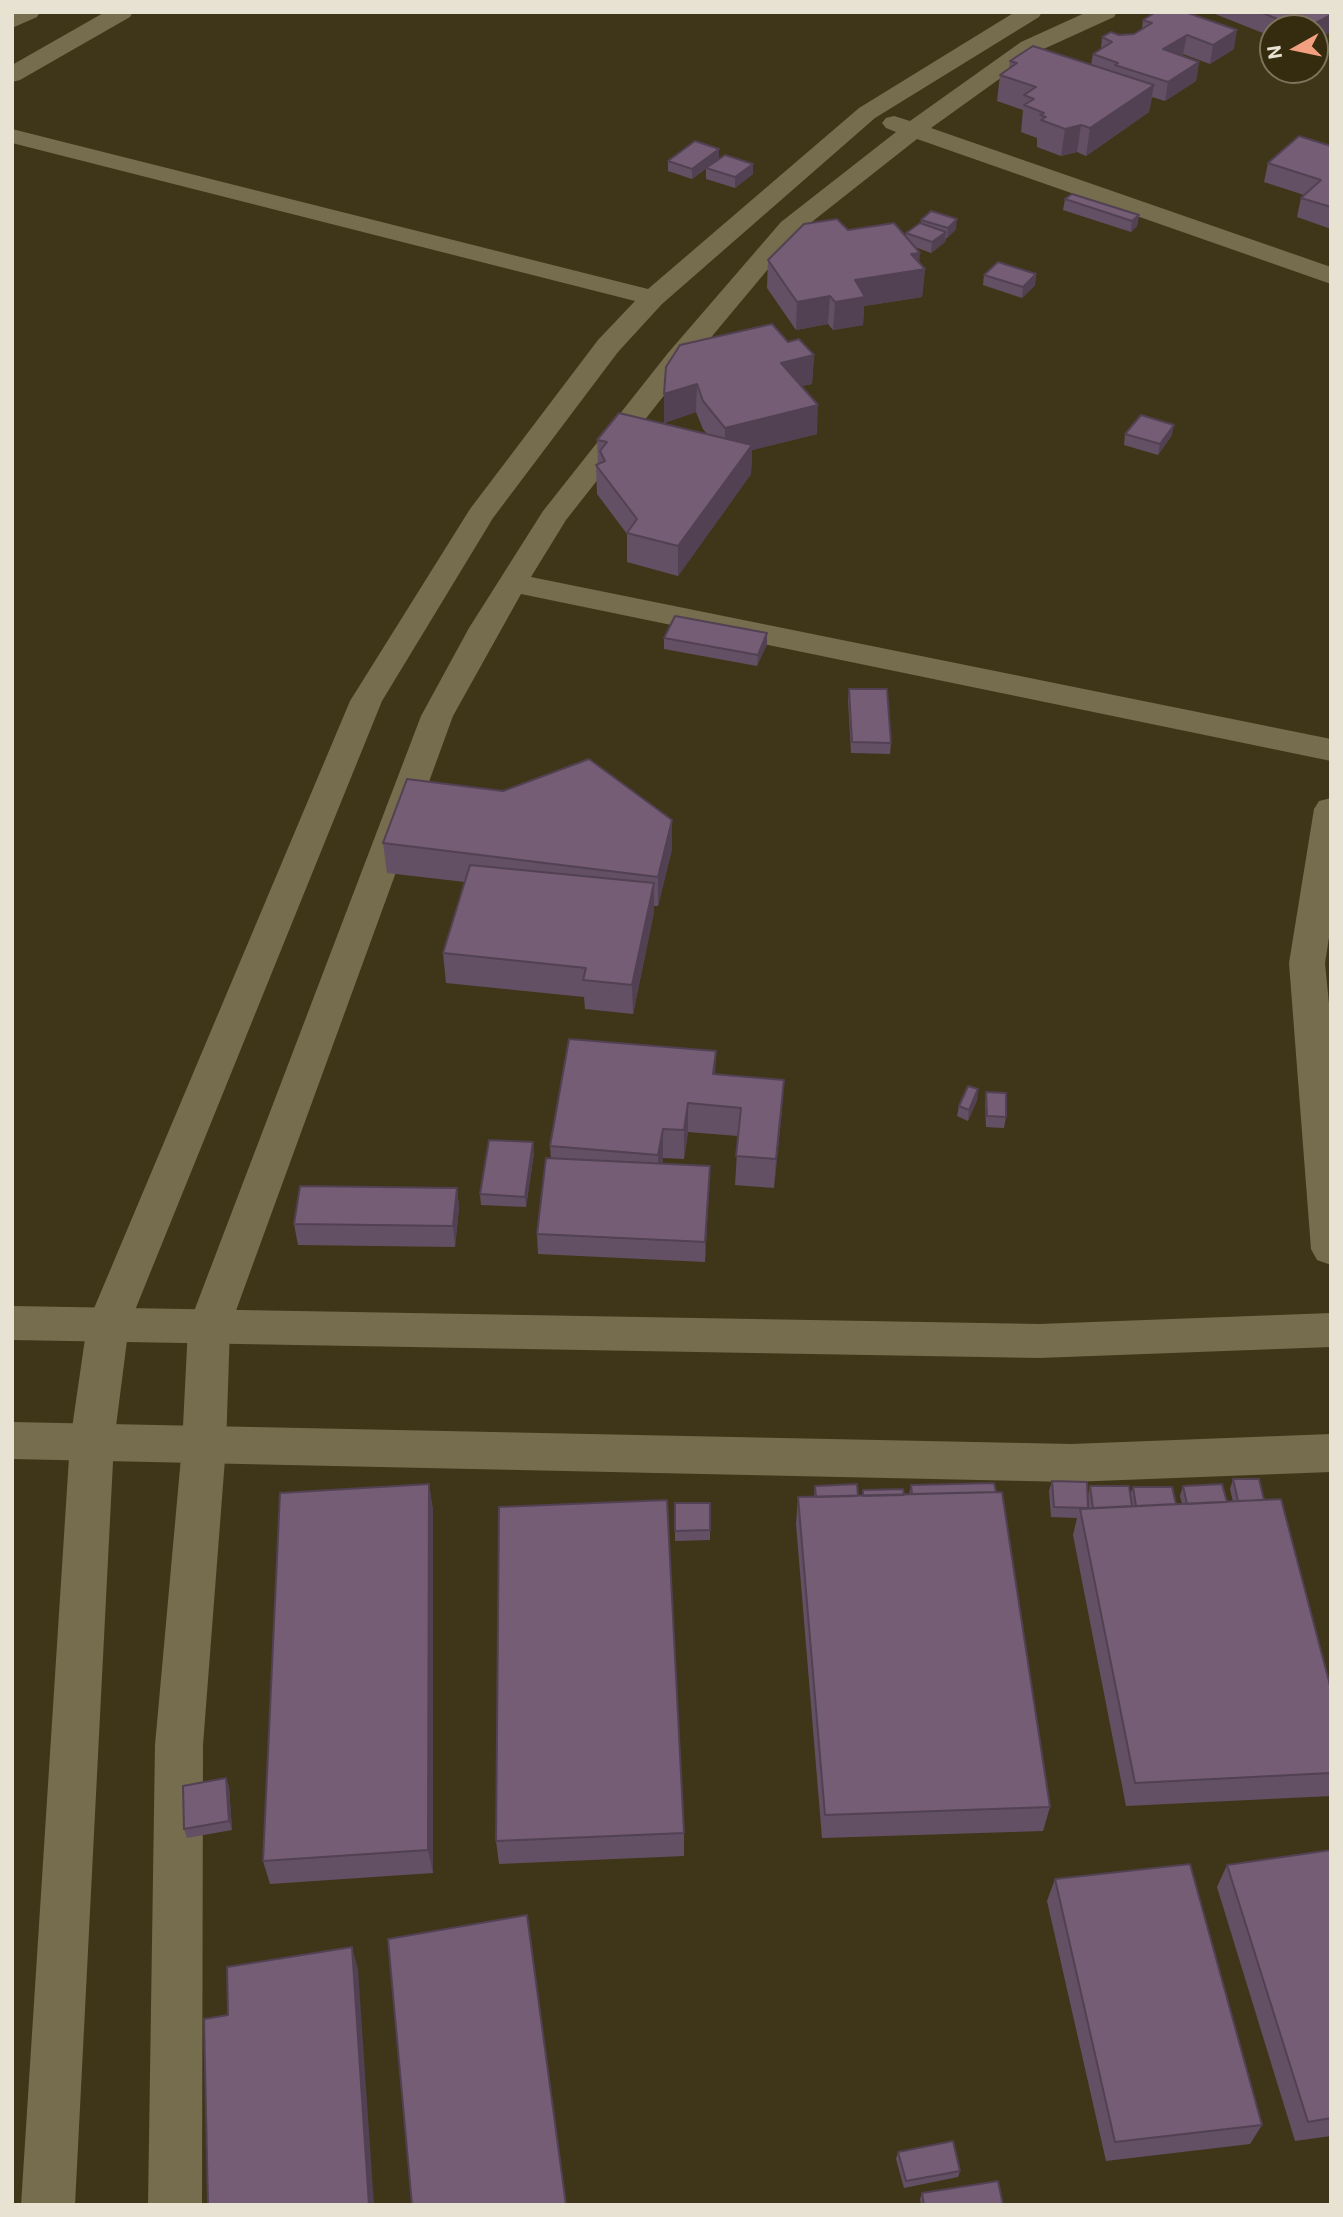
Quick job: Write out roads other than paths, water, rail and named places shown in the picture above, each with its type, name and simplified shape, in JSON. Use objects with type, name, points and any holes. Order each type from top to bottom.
[{"type":"street","points":[[12,21],[29,12]]},
{"type":"street","points":[[12,75],[122,12]]},
{"type":"street","points":[[48,2205],[92,1442],[108,1325],[366,701],[480,515],[608,346],[653,298],[867,113],[1031,12]]},
{"type":"street","points":[[175,2205],[179,1745],[204,1446],[209,1327],[437,716],[553,517],[678,359],[790,227],[913,130],[1029,47],[1106,12]]},
{"type":"street","points":[[867,113],[1331,276]]},
{"type":"street","points":[[12,136],[653,298]]},
{"type":"street","points":[[513,583],[1331,750]]},
{"type":"street","points":[[1331,809],[1307,963],[1331,1249]]},
{"type":"street","points":[[12,1323],[1039,1341],[1331,1330]]},
{"type":"street","points":[[12,1440],[1071,1463],[1331,1453]]}]
